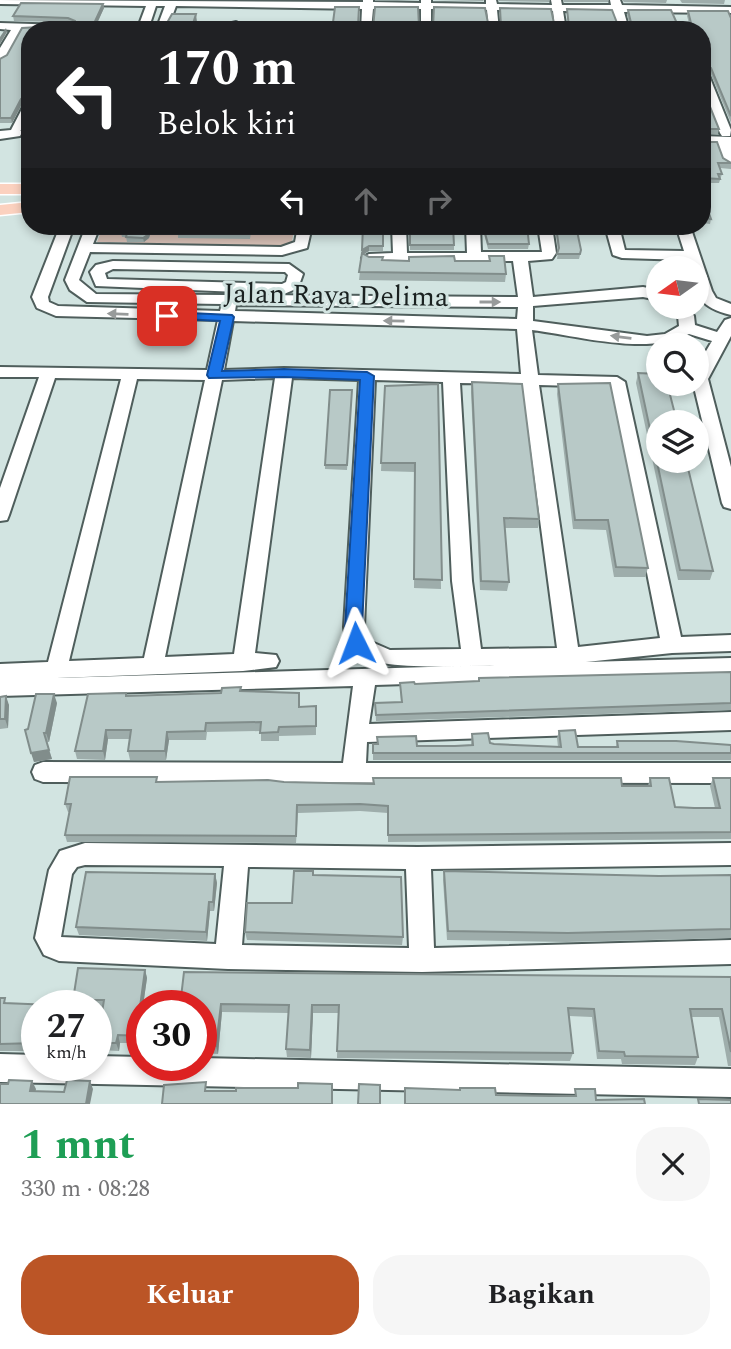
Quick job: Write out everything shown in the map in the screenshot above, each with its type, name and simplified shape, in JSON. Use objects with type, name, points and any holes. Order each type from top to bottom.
[{"type":"main road","points":[[0,183],[21,183]]},
{"type":"main road","points":[[0,189],[21,189]]},
{"type":"main road","points":[[0,209],[21,208]]},
{"type":"main road","points":[[0,217],[21,218]]},
{"type":"street","points":[[0,1],[616,4],[676,10],[731,10]]},
{"type":"street","points":[[0,11],[7,1]]},
{"type":"street","points":[[145,21],[152,2]]},
{"type":"street","points":[[165,21],[172,2]]},
{"type":"street","points":[[367,21],[368,3]]},
{"type":"street","points":[[426,3],[426,21]]},
{"type":"street","points":[[616,4],[621,21]]},
{"type":"street","points":[[72,21],[74,17]]},
{"type":"street","points":[[0,26],[21,26]]},
{"type":"street","points":[[0,58],[18,26]]},
{"type":"street","points":[[711,95],[728,137],[731,162]]},
{"type":"street","points":[[7,135],[21,117]]},
{"type":"street","name":"Jalan Raya Delima","points":[[64,235],[40,297],[42,305],[47,309],[90,306],[229,309],[523,324],[647,341],[669,338],[687,328]]},
{"type":"street","points":[[90,235],[72,280],[90,306]]},
{"type":"street","points":[[85,248],[294,250],[302,245],[304,235]]},
{"type":"street","points":[[399,235],[400,257]]},
{"type":"street","points":[[473,235],[474,257]]},
{"type":"street","points":[[369,258],[547,256],[546,235]]},
{"type":"street","points":[[614,235],[618,252],[622,254],[693,256],[686,235]]},
{"type":"street","points":[[207,288],[215,250]]},
{"type":"street","points":[[520,258],[526,302],[523,324],[569,656]]},
{"type":"street","points":[[113,265],[212,266],[289,268],[296,274],[293,285],[284,289],[107,285],[101,283],[97,272],[113,265]]},
{"type":"street","name":"Jalan Raya Delima","points":[[229,309],[526,302],[646,293]]},
{"type":"street","points":[[709,304],[731,310]]},
{"type":"street","points":[[153,666],[229,309]]},
{"type":"street","points":[[686,319],[687,328],[720,338]]},
{"type":"street","points":[[731,323],[720,338],[700,379],[731,503]]},
{"type":"street","points":[[0,372],[532,377],[617,382],[672,645]]},
{"type":"street","points":[[0,515],[49,372]]},
{"type":"street","points":[[56,670],[130,373]]},
{"type":"street","points":[[243,663],[284,373]]},
{"type":"street","points":[[367,376],[354,627],[356,643],[362,648],[389,658],[569,656],[672,645],[731,643]]},
{"type":"street","points":[[451,377],[462,581],[472,657]]},
{"type":"street","points":[[0,672],[269,662]]},
{"type":"street","points":[[0,688],[731,666]]},
{"type":"street","points":[[354,773],[365,678]]},
{"type":"street","points":[[357,733],[731,720]]},
{"type":"street","points":[[43,772],[731,773]]},
{"type":"street","points":[[731,854],[418,859],[85,854],[69,859],[61,870],[48,938],[53,947],[59,949],[228,957],[422,960],[731,952]]},
{"type":"street","points":[[228,957],[237,858]]},
{"type":"street","points":[[418,859],[422,960]]},
{"type":"street","points":[[0,1068],[731,1083]]},
{"type":"shaded area","points":[[100,235],[293,235],[291,246],[97,242]]},
{"type":"building","points":[[21,3],[103,4],[95,21],[13,16]]},
{"type":"building","points":[[335,7],[359,7],[358,21],[333,21]]},
{"type":"building","points":[[375,7],[418,7],[419,21],[374,21]]},
{"type":"building","points":[[434,7],[485,8],[488,21],[433,21]]},
{"type":"building","points":[[500,8],[551,9],[554,21],[501,21]]},
{"type":"building","points":[[567,9],[612,10],[616,21],[568,21]]},
{"type":"building","points":[[628,10],[671,10],[676,21],[631,21]]},
{"type":"building","points":[[688,11],[728,11],[731,18],[731,116],[711,68],[711,21],[690,21]]},
{"type":"building","points":[[172,14],[196,14],[194,21],[168,21]]},
{"type":"building","points":[[21,30],[21,99],[11,118],[0,118],[0,59],[7,55]]},
{"type":"building","points":[[711,109],[719,129],[711,129]]},
{"type":"building","points":[[711,142],[717,142],[723,158],[731,163],[718,163],[722,174],[718,174],[720,179],[711,178]]},
{"type":"building","points":[[126,235],[148,235],[143,238]]},
{"type":"building","points":[[363,235],[383,235],[383,246],[369,246],[362,250]]},
{"type":"building","points":[[410,235],[453,235],[454,245],[410,245]]},
{"type":"building","points":[[486,235],[528,235],[529,244],[488,244]]},
{"type":"building","points":[[557,235],[578,235],[580,254],[557,254]]},
{"type":"building","points":[[362,253],[369,257],[383,257],[382,260],[409,261],[409,257],[454,256],[455,261],[490,261],[489,256],[504,256],[506,274],[359,272]]},
{"type":"building","points":[[638,373],[646,373],[646,396],[670,396],[674,410],[646,411]]},
{"type":"building","points":[[472,382],[522,384],[539,519],[504,518],[509,582],[481,581]]},
{"type":"building","points":[[610,383],[648,568],[616,567],[608,520],[575,520],[558,384]]},
{"type":"building","points":[[438,384],[442,580],[414,579],[415,463],[381,463],[385,386]]},
{"type":"building","points":[[330,390],[352,390],[347,465],[325,465]]},
{"type":"building","points":[[659,473],[689,473],[713,571],[680,570]]},
{"type":"building","points":[[731,672],[731,703],[376,715],[375,703],[402,702],[400,683],[479,681],[479,678]]},
{"type":"building","points":[[241,687],[240,691],[299,693],[299,707],[316,706],[316,726],[279,727],[278,732],[260,733],[261,722],[206,723],[205,731],[167,732],[165,751],[128,751],[131,730],[106,730],[103,751],[75,751],[88,694],[126,693],[126,696],[221,693],[222,688]]},
{"type":"building","points":[[36,694],[54,694],[44,733],[49,750],[31,753],[25,730],[28,729]]},
{"type":"building","points":[[6,696],[5,719],[0,719],[0,697]]},
{"type":"building","points":[[575,730],[578,747],[618,747],[617,741],[676,741],[731,745],[731,753],[373,753],[373,744],[378,744],[377,737],[416,736],[417,746],[455,746],[473,745],[472,734],[488,733],[490,743],[494,744],[561,747],[559,731]]},
{"type":"building","points":[[70,777],[157,777],[156,782],[268,780],[374,784],[373,778],[621,778],[622,786],[651,786],[650,778],[669,778],[675,807],[694,808],[720,808],[713,778],[731,778],[731,832],[388,835],[388,806],[360,804],[297,805],[296,836],[65,835],[71,804],[65,804]]},
{"type":"building","points":[[294,871],[313,871],[313,875],[401,877],[403,937],[245,932],[247,903],[292,903]]},
{"type":"building","points":[[444,871],[731,875],[731,929],[568,933],[448,931]]},
{"type":"building","points":[[86,872],[215,874],[213,902],[209,902],[206,932],[76,927]]},
{"type":"building","points":[[78,968],[145,970],[142,990],[126,990],[126,1035],[118,1035],[116,1043],[112,1043],[112,990],[75,990]]},
{"type":"building","points":[[184,972],[731,977],[731,1052],[722,1009],[690,1009],[698,1057],[625,1056],[624,1052],[599,1051],[594,1009],[568,1008],[573,1053],[337,1051],[339,1005],[312,1005],[310,1050],[286,1049],[289,1005],[221,1004],[217,1038],[217,990],[182,990]]},
{"type":"building","points":[[0,998],[5,998],[4,1003],[21,1004],[21,1043],[0,1044]]},
{"type":"building","points":[[9,1080],[32,1081],[30,1091],[64,1092],[67,1081],[90,1081],[86,1104],[0,1104],[0,1084],[8,1084]]},
{"type":"building","points":[[206,1082],[205,1091],[298,1088],[298,1083],[332,1084],[332,1104],[162,1104],[164,1085]]},
{"type":"building","points":[[359,1084],[380,1085],[380,1104],[358,1104]]},
{"type":"building","points":[[405,1088],[495,1088],[496,1095],[550,1096],[576,1096],[575,1089],[595,1089],[596,1100],[644,1099],[645,1104],[405,1104]]},
{"type":"building","points":[[698,1099],[731,1100],[731,1104],[699,1104]]},
{"type":"route","points":[[167,316],[227,317],[214,375],[284,373],[367,376],[354,627],[356,643]]}]
